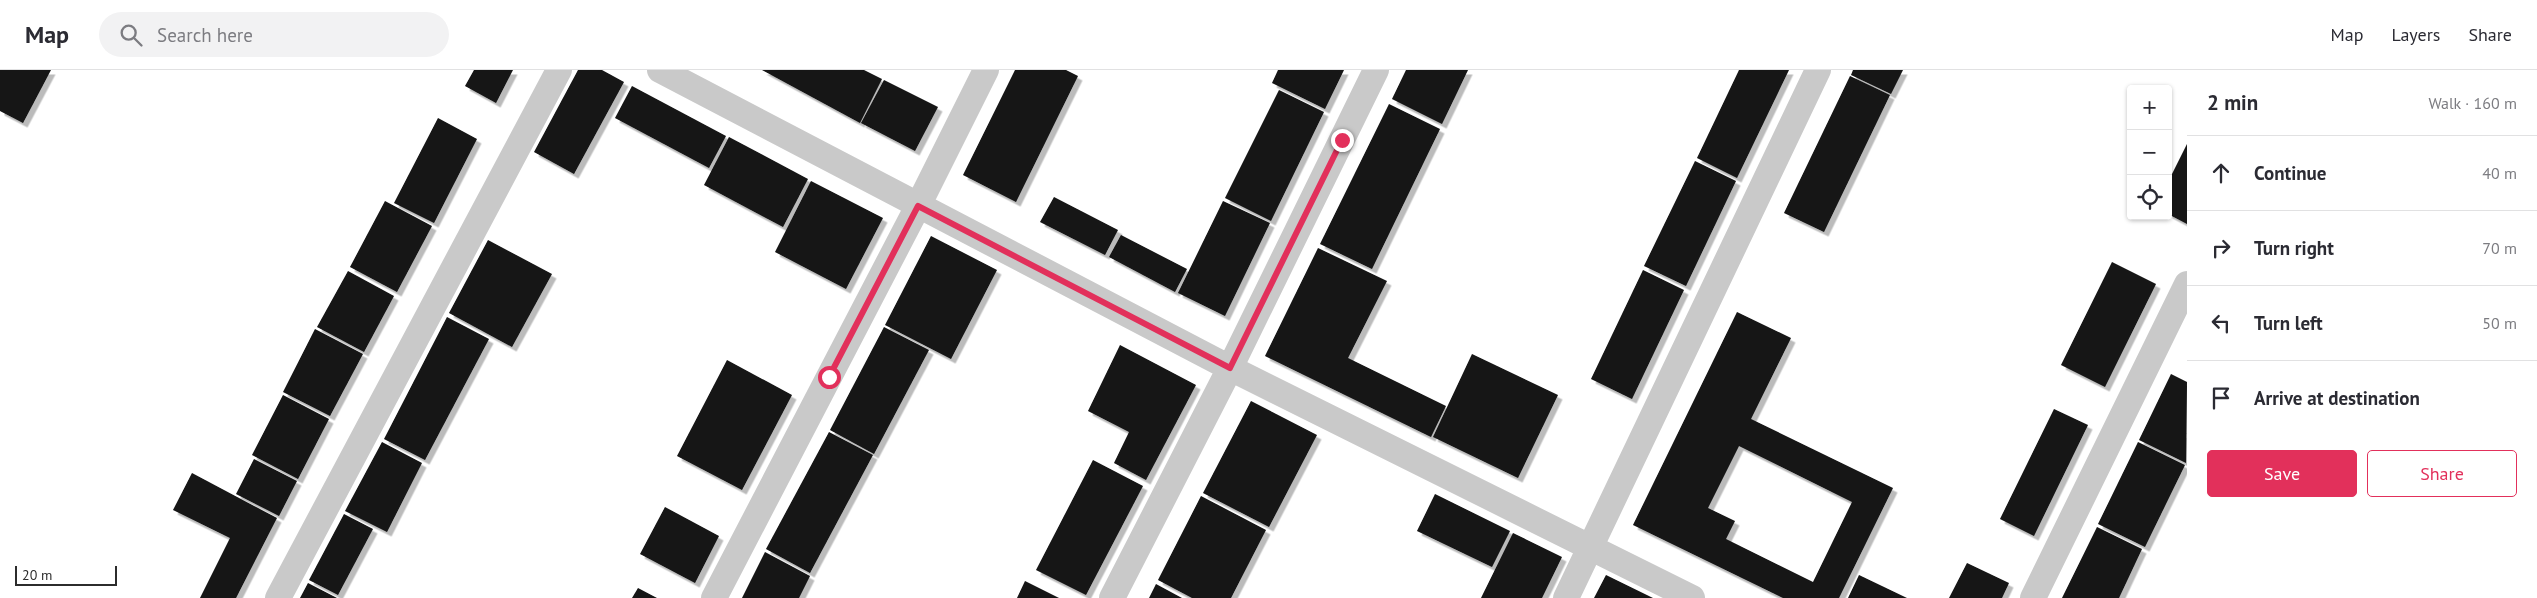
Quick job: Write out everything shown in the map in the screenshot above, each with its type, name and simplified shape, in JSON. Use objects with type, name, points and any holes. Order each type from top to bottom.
[{"type":"street","points":[[278,598],[558,70]]},
{"type":"street","points":[[660,70],[1230,368],[1591,546],[1692,598]]},
{"type":"street","points":[[714,598],[918,206],[986,70]]},
{"type":"street","points":[[1112,598],[1230,368],[1376,70]]},
{"type":"street","points":[[1566,598],[1818,70]]},
{"type":"street","points":[[2033,598],[2187,284]]},
{"type":"building","points":[[0,70],[51,70],[23,123],[0,111]]},
{"type":"building","points":[[474,70],[513,70],[496,103],[465,86]]},
{"type":"building","points":[[578,70],[602,70],[624,82],[574,174],[534,152]]},
{"type":"building","points":[[762,70],[864,70],[882,79],[860,123]]},
{"type":"building","points":[[1015,70],[1066,70],[1078,76],[1016,202],[963,175]]},
{"type":"building","points":[[1278,70],[1344,70],[1325,109],[1272,83]]},
{"type":"building","points":[[1406,70],[1468,70],[1442,124],[1392,99]]},
{"type":"building","points":[[1739,70],[1789,70],[1737,178],[1697,158]]},
{"type":"building","points":[[1853,70],[1903,70],[1891,94],[1851,75]]},
{"type":"building","points":[[1850,76],[1890,95],[1824,232],[1784,213]]},
{"type":"building","points":[[884,80],[938,107],[915,151],[861,123]]},
{"type":"building","points":[[632,86],[726,136],[709,168],[615,118]]},
{"type":"building","points":[[1279,90],[1324,112],[1271,221],[1225,198]]},
{"type":"building","points":[[1389,104],[1440,129],[1372,269],[1320,244]]},
{"type":"building","points":[[438,118],[477,139],[434,223],[394,203]]},
{"type":"building","points":[[729,137],[808,179],[783,227],[704,185]]},
{"type":"building","points":[[2187,144],[2187,224],[2172,216],[2172,174]]},
{"type":"building","points":[[1695,161],[1736,181],[1686,286],[1644,266]]},
{"type":"building","points":[[811,181],[883,218],[846,289],[775,252]]},
{"type":"building","points":[[1054,197],[1118,230],[1105,255],[1040,222]]},
{"type":"building","points":[[385,201],[432,226],[397,292],[350,267]]},
{"type":"building","points":[[1223,201],[1270,223],[1225,316],[1178,293]]},
{"type":"building","points":[[1121,235],[1187,269],[1175,292],[1109,257]]},
{"type":"building","points":[[931,236],[997,270],[951,359],[885,325]]},
{"type":"building","points":[[488,240],[552,274],[512,347],[449,313]]},
{"type":"building","points":[[1318,248],[1387,281],[1348,358],[1446,406],[1431,437],[1265,356]]},
{"type":"building","points":[[2112,262],[2156,284],[2105,387],[2061,365]]},
{"type":"building","points":[[1643,270],[1684,290],[1632,399],[1591,379]]},
{"type":"building","points":[[348,271],[394,296],[364,352],[317,327]]},
{"type":"building","points":[[1737,312],[1791,338],[1751,419],[1893,488],[1839,598],[1783,598],[1633,525]],"holes":[[[1739,446],[1852,502],[1813,582],[1726,539],[1735,521],[1708,508]]]},
{"type":"building","points":[[447,317],[489,339],[425,460],[384,439]]},
{"type":"building","points":[[884,327],[929,350],[874,454],[830,430]]},
{"type":"building","points":[[315,329],[363,354],[330,416],[283,392]]},
{"type":"building","points":[[1120,345],[1196,385],[1146,480],[1114,463],[1129,432],[1088,411]]},
{"type":"building","points":[[1472,354],[1558,395],[1518,478],[1433,437]]},
{"type":"building","points":[[727,360],[792,395],[742,490],[677,456]]},
{"type":"building","points":[[2171,374],[2187,382],[2186,463],[2139,440]]},
{"type":"building","points":[[283,395],[329,419],[298,479],[252,455]]},
{"type":"building","points":[[1251,401],[1317,435],[1269,527],[1203,493]]},
{"type":"building","points":[[2054,409],[2088,425],[2034,536],[2000,519]]},
{"type":"building","points":[[829,432],[873,455],[810,573],[766,549]]},
{"type":"building","points":[[382,442],[422,463],[387,532],[345,511]]},
{"type":"building","points":[[2138,442],[2185,465],[2145,547],[2098,524]]},
{"type":"building","points":[[254,459],[297,481],[279,516],[236,494]]},
{"type":"building","points":[[1093,460],[1143,486],[1086,595],[1036,570]]},
{"type":"building","points":[[192,473],[277,518],[236,598],[200,598],[230,538],[173,510]]},
{"type":"building","points":[[1435,494],[1510,531],[1492,567],[1417,531]]},
{"type":"building","points":[[1201,496],[1266,530],[1231,598],[1192,598],[1158,580]]},
{"type":"building","points":[[665,507],[719,536],[695,583],[640,554]]},
{"type":"building","points":[[344,514],[373,529],[338,595],[309,580]]},
{"type":"building","points":[[2097,527],[2142,549],[2119,598],[2062,598]]},
{"type":"building","points":[[1513,533],[1562,557],[1542,598],[1481,598]]},
{"type":"building","points":[[765,552],[810,576],[799,598],[742,598]]},
{"type":"building","points":[[1967,563],[2009,583],[2002,598],[1949,598]]},
{"type":"building","points":[[1606,575],[1653,598],[1594,598]]},
{"type":"building","points":[[1859,575],[1907,598],[1848,598]]},
{"type":"building","points":[[1025,581],[1059,598],[1017,598]]},
{"type":"building","points":[[308,583],[337,598],[300,598]]},
{"type":"building","points":[[1156,584],[1182,598],[1149,598]]},
{"type":"building","points":[[638,588],[657,598],[632,598]]},
{"type":"route","points":[[829,377],[918,206],[1230,368],[1342,140]]}]
